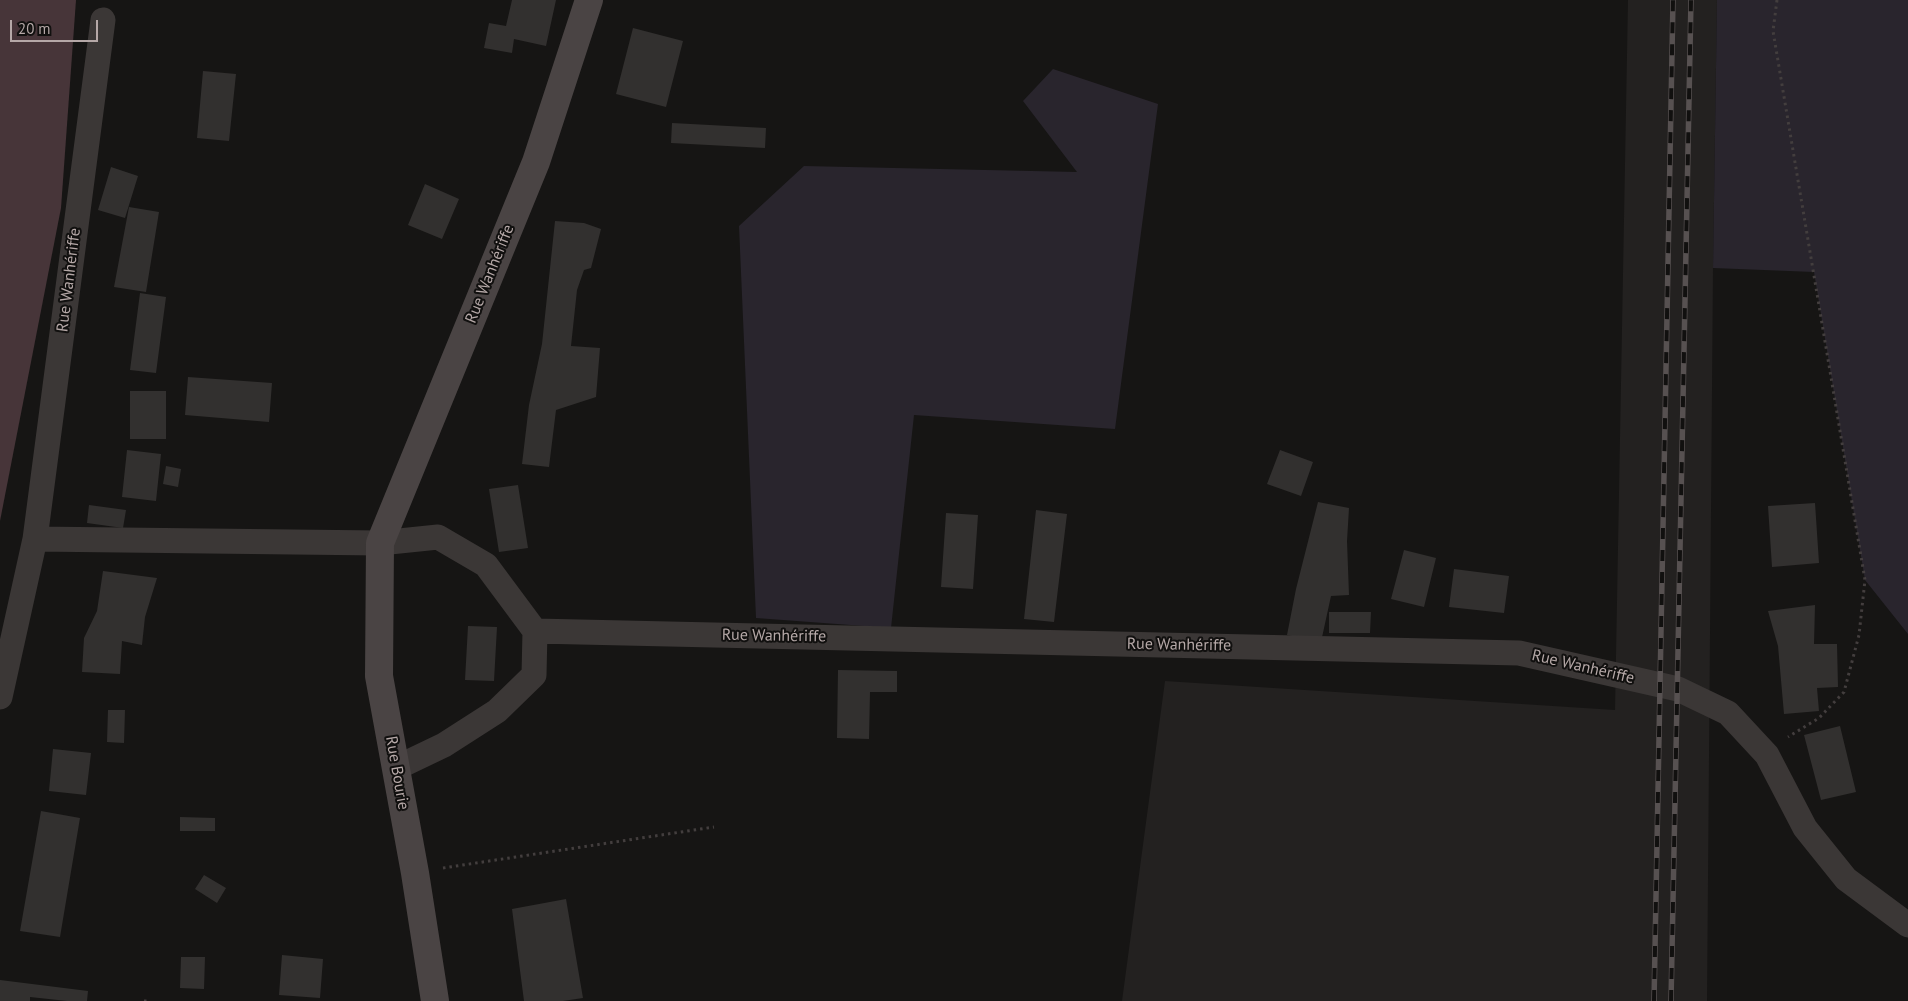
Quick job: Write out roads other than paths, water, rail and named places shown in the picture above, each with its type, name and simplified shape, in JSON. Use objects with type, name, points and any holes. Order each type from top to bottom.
[{"type":"main road","name":"Rue Wanhériffe","points":[[380,543],[536,162],[589,0]]},
{"type":"main road","name":"Rue Bourie","points":[[380,543],[379,676],[415,872],[435,1001]]},
{"type":"street","name":"Rue Wanhériffe","points":[[0,697],[35,539],[103,20]]},
{"type":"street","points":[[35,539],[380,543],[438,537],[486,565],[535,631],[534,675],[497,711],[444,745],[396,768]]},
{"type":"street","name":"Rue Wanhériffe","points":[[535,631],[1519,652],[1678,689],[1728,713],[1767,755],[1805,828],[1846,878],[1908,925]]},
{"type":"railway","points":[[1654,1001],[1673,0]]},
{"type":"railway","points":[[1671,1001],[1691,0]]}]
